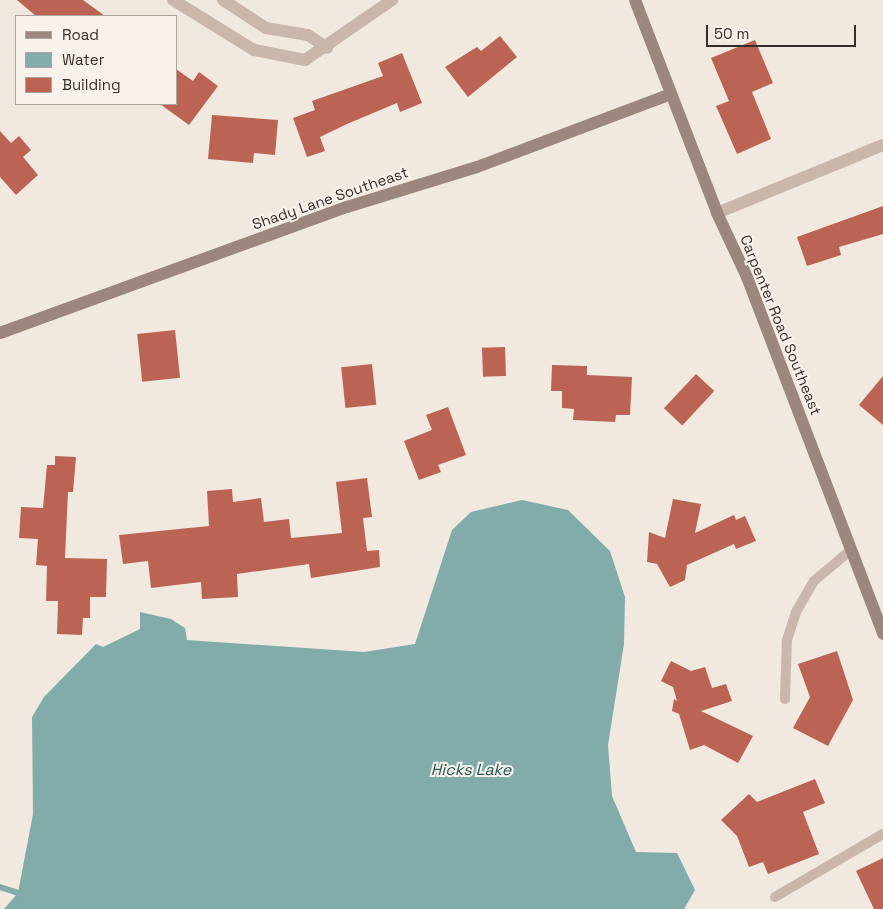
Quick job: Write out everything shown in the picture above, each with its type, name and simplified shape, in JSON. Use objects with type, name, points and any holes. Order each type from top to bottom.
[{"type":"street","points":[[173,0],[254,50],[305,60],[327,48],[392,0]]},
{"type":"street","points":[[223,0],[266,28],[308,34],[327,48]]},
{"type":"street","name":"Carpenter Road Southeast","points":[[635,0],[716,213],[747,277],[883,634]]},
{"type":"street","name":"Shady Lane Southeast","points":[[0,332],[347,207],[478,168],[671,94]]},
{"type":"street","points":[[716,213],[883,145]]},
{"type":"lane","points":[[785,699],[787,640],[796,612],[814,581],[851,550]]},
{"type":"lane","points":[[775,896],[883,834]]},
{"type":"water","name":"Hicks Lake","points":[[522,500],[568,510],[610,551],[625,597],[624,644],[608,745],[612,796],[636,852],[677,853],[695,890],[684,909],[4,909],[18,893],[33,814],[32,717],[44,697],[96,644],[103,647],[140,629],[140,612],[171,619],[185,628],[187,640],[364,652],[415,644],[452,530],[471,512]]},
{"type":"building","points":[[17,0],[83,0],[104,15],[35,15]]},
{"type":"building","points":[[500,36],[517,57],[468,97],[445,67],[477,47],[481,51]]},
{"type":"building","points":[[755,40],[773,83],[752,92],[771,139],[737,154],[716,106],[729,101],[711,58]]},
{"type":"building","points":[[402,53],[422,103],[400,112],[397,103],[347,124],[320,137],[325,151],[307,157],[293,118],[315,110],[312,101],[383,76],[378,63]]},
{"type":"building","points":[[178,70],[193,81],[199,72],[218,86],[189,125],[161,105],[178,105]]},
{"type":"building","points":[[212,115],[278,120],[275,155],[254,153],[253,163],[208,159]]},
{"type":"building","points":[[0,131],[11,143],[19,136],[31,150],[23,157],[38,175],[16,195],[0,177]]},
{"type":"building","points":[[883,206],[883,234],[839,247],[841,255],[807,266],[797,237]]},
{"type":"building","points":[[175,330],[180,378],[142,382],[137,334]]},
{"type":"building","points":[[505,347],[506,376],[483,377],[482,348]]},
{"type":"building","points":[[372,364],[376,405],[345,408],[341,367]]},
{"type":"building","points":[[552,365],[587,366],[587,375],[632,377],[630,415],[616,415],[615,422],[573,420],[574,409],[562,408],[562,391],[551,391]]},
{"type":"building","points":[[696,374],[714,391],[682,425],[664,408]]},
{"type":"building","points":[[883,376],[883,425],[859,405]]},
{"type":"building","points":[[448,407],[466,455],[438,465],[441,472],[419,480],[404,441],[432,430],[426,415]]},
{"type":"building","points":[[55,456],[76,457],[73,492],[68,492],[65,558],[107,559],[106,597],[90,597],[90,618],[83,618],[82,635],[57,634],[58,601],[46,601],[47,566],[36,565],[38,539],[19,538],[21,507],[43,508],[47,465],[55,465]]},
{"type":"building","points":[[367,478],[372,517],[363,518],[367,551],[379,550],[380,567],[311,578],[309,564],[237,574],[238,597],[202,599],[201,582],[151,588],[148,561],[123,564],[119,535],[209,526],[207,491],[232,489],[233,502],[261,498],[264,522],[289,519],[291,538],[342,533],[336,482]]},
{"type":"building","points":[[673,499],[701,504],[695,533],[734,515],[736,520],[745,516],[756,541],[736,549],[734,544],[687,565],[685,580],[670,587],[657,564],[647,562],[649,532],[665,538]]},
{"type":"building","points":[[837,651],[853,700],[828,746],[793,728],[810,697],[798,664]]},
{"type":"building","points":[[671,661],[691,671],[705,667],[712,688],[726,684],[732,701],[701,711],[753,736],[738,763],[704,745],[690,750],[679,714],[672,711],[674,699],[677,701],[673,687],[661,681]]},
{"type":"building","points":[[815,779],[825,803],[803,812],[819,854],[768,874],[763,862],[749,867],[737,836],[721,820],[749,794],[757,802]]},
{"type":"building","points":[[883,858],[883,909],[874,909],[856,871]]},
{"type":"waterway","points":[[0,887],[18,893],[24,909]]}]
